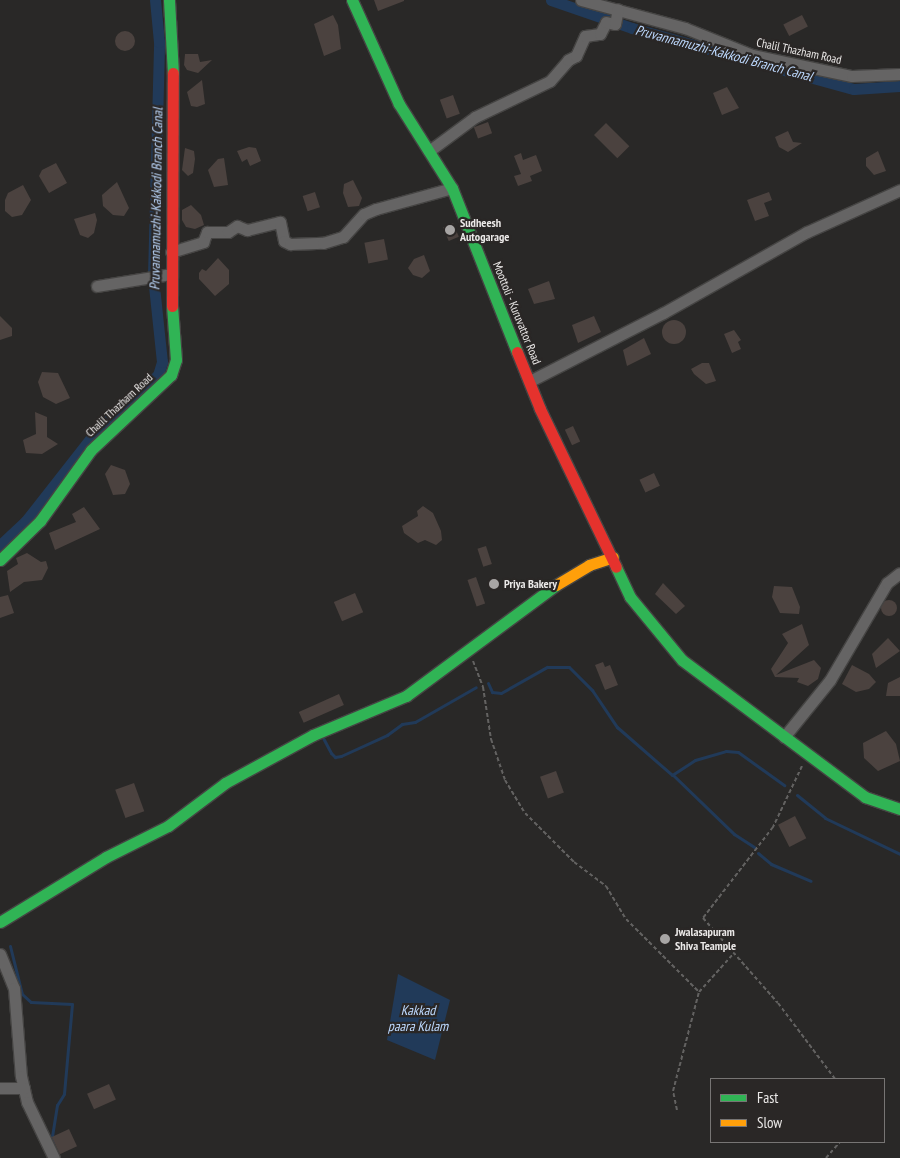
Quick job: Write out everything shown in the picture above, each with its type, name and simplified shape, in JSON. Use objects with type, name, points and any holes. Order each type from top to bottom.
[{"type":"main road","name":"Chalil Thazham Road","points":[[0,560],[40,521],[91,450],[170,376],[176,360],[171,274],[173,49],[169,0]]},
{"type":"main road","name":"Moottoli - Kuruvattor Road","points":[[352,0],[399,104],[452,188],[540,409],[613,557],[630,597],[682,660],[866,797],[900,809]]},
{"type":"main road","points":[[0,922],[106,857],[168,826],[225,783],[313,735],[406,696],[532,600],[589,565],[613,557]]},
{"type":"street","name":"Chalil Thazham Road","points":[[581,0],[617,17],[685,28],[752,55],[852,76],[900,74]]},
{"type":"street","points":[[429,151],[476,117],[550,81],[568,60],[576,56],[585,36],[600,34],[606,22],[617,17]]},
{"type":"street","points":[[171,252],[203,242],[207,232],[228,232],[237,226],[247,230],[280,222],[284,241],[290,244],[322,243],[343,237],[364,214],[452,188]]},
{"type":"street","points":[[530,381],[663,313],[807,232],[900,190]]},
{"type":"street","points":[[97,286],[171,274]]},
{"type":"street","points":[[784,737],[830,680],[887,583],[900,573]]},
{"type":"street","points":[[0,954],[14,988],[27,1102],[54,1158]]},
{"type":"street","points":[[0,1088],[24,1088]]},
{"type":"path","points":[[468,649],[483,687],[491,739],[506,780],[525,813],[574,862],[606,886],[626,919],[699,992]]},
{"type":"path","points":[[808,754],[773,826],[703,918],[778,1003],[834,1078]]},
{"type":"path","points":[[677,1110],[673,1091],[699,992],[734,954]]},
{"type":"path","points":[[826,1158],[839,1143]]},
{"type":"water","name":"Kakkad paara Kulam","points":[[398,974],[450,1000],[435,1060],[387,1040]]},
{"type":"building","points":[[374,0],[404,0],[404,1],[378,11]]},
{"type":"building","points":[[333,15],[338,25],[341,49],[324,56],[314,24]]},
{"type":"building","points":[[802,15],[808,27],[789,36],[783,25]]},
{"type":"building","points":[[121,31],[129,31],[135,37],[135,45],[129,51],[121,51],[115,45],[115,37]]},
{"type":"building","points":[[185,54],[198,54],[200,62],[212,60],[198,73],[187,70],[184,65]]},
{"type":"building","points":[[202,80],[205,104],[197,107],[191,106],[187,92]]},
{"type":"building","points":[[727,87],[739,108],[722,115],[713,93]]},
{"type":"building","points":[[453,95],[460,114],[447,119],[440,100]]},
{"type":"building","points":[[488,122],[492,133],[478,138],[474,127]]},
{"type":"building","points":[[606,123],[629,146],[617,158],[594,135]]},
{"type":"building","points":[[788,131],[793,142],[802,143],[788,152],[779,147],[775,137]]},
{"type":"building","points":[[249,147],[256,148],[261,161],[250,166],[247,159],[242,162],[237,151]]},
{"type":"building","points":[[185,148],[194,151],[195,159],[193,173],[188,176],[182,170]]},
{"type":"building","points":[[878,151],[886,171],[874,175],[866,166],[866,158]]},
{"type":"building","points":[[521,153],[523,160],[536,155],[542,171],[530,176],[532,181],[518,186],[514,176],[521,174],[514,156]]},
{"type":"building","points":[[224,158],[228,185],[214,187],[208,170],[218,159]]},
{"type":"building","points":[[56,163],[67,183],[49,193],[39,176],[42,170]]},
{"type":"building","points":[[353,180],[362,198],[359,206],[348,207],[343,193],[344,184]]},
{"type":"building","points":[[117,182],[129,208],[124,216],[113,215],[103,206],[102,195]]},
{"type":"building","points":[[23,185],[31,200],[22,215],[12,217],[5,211],[5,200],[8,193]]},
{"type":"building","points":[[315,192],[320,207],[308,211],[303,196]]},
{"type":"building","points":[[769,192],[772,200],[764,203],[769,216],[755,221],[747,200]]},
{"type":"building","points":[[191,205],[201,215],[204,225],[195,229],[186,227],[182,220],[182,210]]},
{"type":"building","points":[[95,213],[97,220],[94,233],[88,238],[80,235],[74,219]]},
{"type":"building","name":"Sudheesh Autogarage","points":[[453,223],[459,237],[449,241],[443,227]]},
{"type":"building","points":[[384,239],[388,260],[368,263],[364,243]]},
{"type":"building","points":[[424,255],[430,271],[422,278],[413,275],[408,268],[414,259]]},
{"type":"building","points":[[218,258],[229,270],[229,284],[215,296],[199,279],[199,273],[202,269],[206,271]]},
{"type":"building","points":[[549,281],[555,299],[534,304],[528,289]]},
{"type":"building","points":[[0,316],[12,328],[12,336],[0,340]]},
{"type":"building","points":[[594,316],[601,332],[578,343],[572,325]]},
{"type":"building","points":[[674,320],[682,324],[686,332],[682,340],[674,344],[666,340],[662,332],[666,324]]},
{"type":"building","points":[[734,330],[741,340],[738,342],[741,349],[732,353],[724,334]]},
{"type":"building","points":[[644,338],[651,354],[627,366],[623,350]]},
{"type":"building","points":[[702,363],[709,363],[716,381],[706,384],[694,374],[691,369]]},
{"type":"building","points":[[42,372],[58,373],[70,398],[56,404],[43,397],[38,382]]},
{"type":"building","points":[[35,412],[47,417],[47,437],[58,444],[42,454],[26,453],[23,440],[36,434]]},
{"type":"building","points":[[573,426],[580,441],[572,445],[565,430]]},
{"type":"building","points":[[111,465],[125,470],[130,484],[125,494],[113,495],[105,474]]},
{"type":"building","points":[[654,473],[660,486],[645,492],[639,480]]},
{"type":"building","points":[[423,506],[433,513],[441,531],[442,540],[436,545],[425,540],[418,543],[404,533],[402,526],[418,516],[417,511]]},
{"type":"building","points":[[84,507],[100,529],[55,550],[49,533],[76,522],[72,514]]},
{"type":"building","points":[[486,546],[492,564],[483,567],[477,549]]},
{"type":"building","points":[[27,553],[41,562],[46,561],[48,568],[42,580],[24,582],[10,592],[7,571],[18,564],[16,558]]},
{"type":"building","points":[[476,577],[485,603],[477,606],[467,580]]},
{"type":"building","points":[[663,583],[685,606],[676,614],[655,594]]},
{"type":"building","points":[[774,586],[792,587],[800,607],[799,614],[780,613],[772,597]]},
{"type":"building","points":[[355,593],[363,612],[342,621],[334,602]]},
{"type":"building","points":[[8,595],[14,613],[0,618],[0,597]]},
{"type":"building","points":[[886,600],[892,600],[897,605],[895,614],[886,616],[881,611],[881,605]]},
{"type":"building","points":[[802,624],[809,645],[776,675],[814,660],[821,668],[818,679],[808,686],[797,682],[799,678],[775,677],[771,669],[788,643],[782,634]]},
{"type":"building","points":[[888,638],[900,651],[876,668],[872,654]]},
{"type":"building","points":[[603,662],[605,667],[610,665],[618,685],[605,690],[595,665]]},
{"type":"building","points":[[852,665],[869,674],[876,682],[869,689],[856,692],[842,684]]},
{"type":"building","points":[[900,677],[900,696],[886,696],[888,683]]},
{"type":"building","points":[[339,694],[344,705],[304,723],[299,712]]},
{"type":"building","points":[[886,731],[896,744],[900,761],[878,771],[864,758],[863,743]]},
{"type":"building","points":[[556,771],[564,793],[548,798],[540,777]]},
{"type":"building","points":[[134,783],[144,811],[125,818],[115,790]]},
{"type":"building","points":[[795,816],[806,838],[789,847],[778,825]]},
{"type":"building","points":[[109,1084],[116,1100],[94,1109],[87,1094]]},
{"type":"building","points":[[69,1129],[77,1146],[60,1154],[52,1137]]},
{"type":"waterway","name":"Pruvannamuzhi-Kakkodi Branch Canal","points":[[0,545],[25,522],[101,425],[158,375],[162,362],[153,276],[159,42],[155,0]]},
{"type":"waterway","name":"Pruvannamuzhi-Kakkodi Branch Canal","points":[[551,0],[632,28],[854,89],[900,86]]},
{"type":"waterway","points":[[488,683],[492,692],[501,693],[547,667],[569,667],[592,690],[617,727],[672,775],[695,760],[726,751],[738,752],[784,785]]},
{"type":"waterway","points":[[322,736],[331,753],[335,757],[341,756],[387,735],[402,724],[415,722],[476,687]]},
{"type":"waterway","points":[[673,775],[734,834],[754,847]]},
{"type":"waterway","points":[[797,795],[825,818],[900,854]]},
{"type":"waterway","points":[[758,853],[771,864],[811,881]]},
{"type":"waterway","points":[[10,946],[22,994],[31,1002],[72,1004],[64,1094],[57,1105],[52,1137],[54,1148]]},
{"type":"traffic: fast","points":[[169,0],[173,73]]},
{"type":"traffic: fast","points":[[352,0],[399,104],[452,188],[517,352]]},
{"type":"traffic: fast","points":[[0,560],[40,521],[91,450],[171,375],[176,360],[172,306]]},
{"type":"traffic: fast","points":[[616,567],[630,597],[682,660],[865,797],[900,809]]},
{"type":"traffic: fast","points":[[0,922],[106,857],[168,826],[225,783],[313,735],[406,696],[556,585]]},
{"type":"traffic: slow","points":[[556,585],[589,565],[613,557]]},
{"type":"traffic: jam","points":[[172,306],[173,73]]},
{"type":"traffic: jam","points":[[517,352],[540,409],[616,567]]},
{"type":"place","name":"Sudheesh Autogarage","points":[[450,230]]},
{"type":"place","name":"Priya Bakery","points":[[494,584]]},
{"type":"place","name":"Jwalasapuram Shiva Teample","points":[[665,939]]}]
